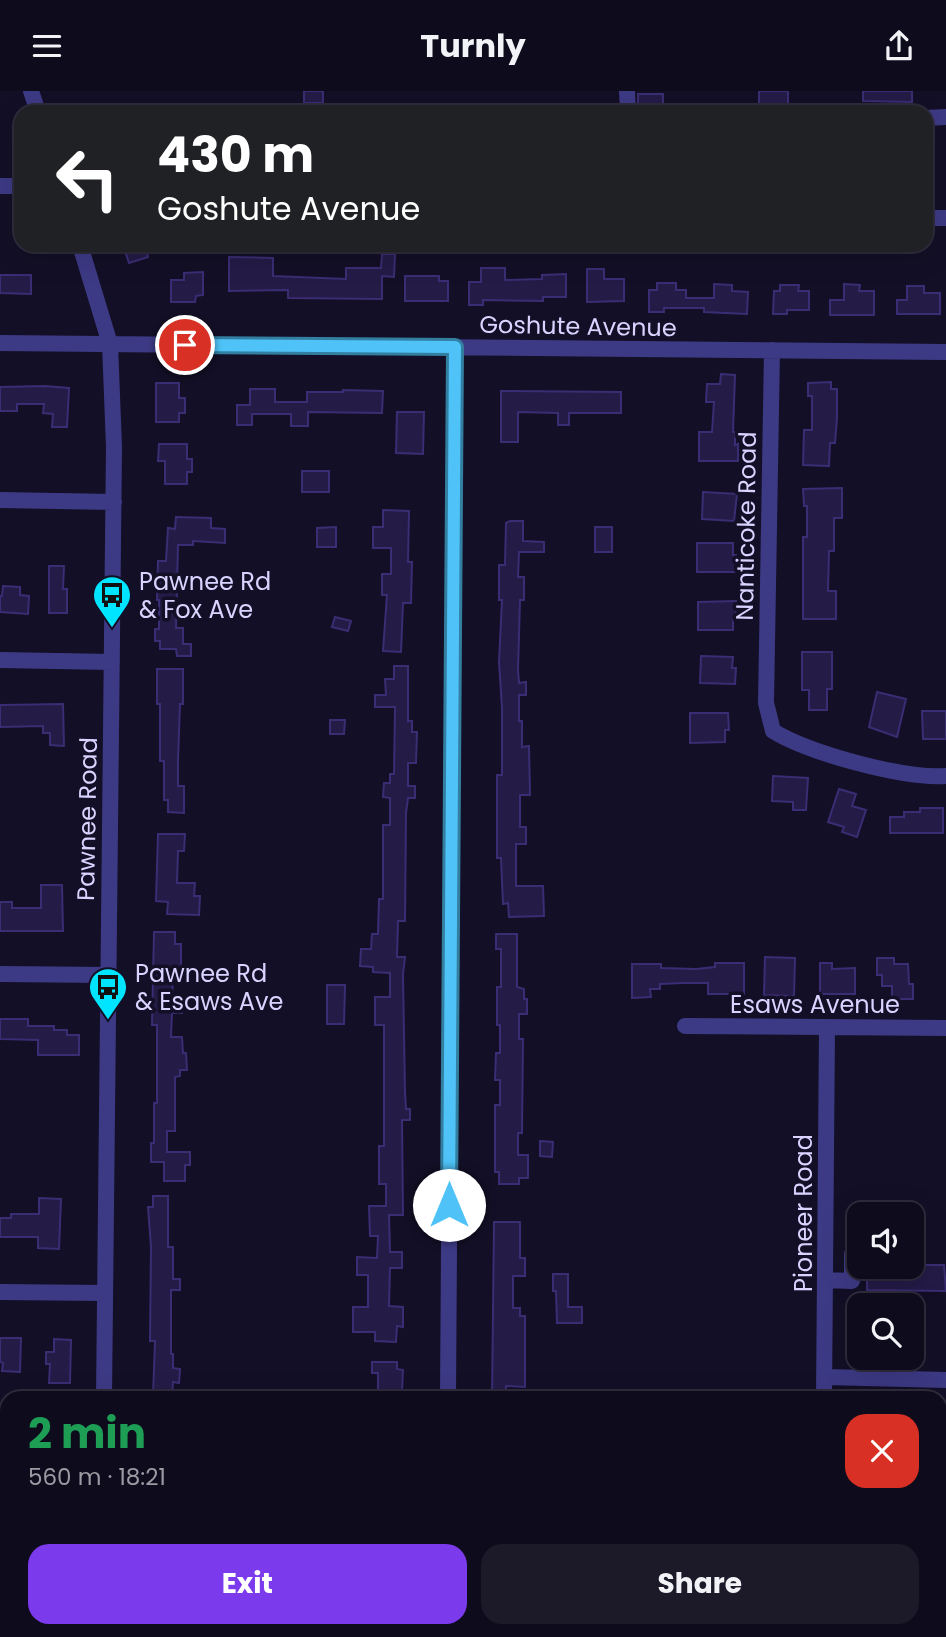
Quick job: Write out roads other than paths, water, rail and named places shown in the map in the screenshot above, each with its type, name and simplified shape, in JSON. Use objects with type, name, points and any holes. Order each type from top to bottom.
[{"type":"street","name":"Pawnee Road","points":[[82,252],[110,344],[114,447],[104,1391]]},
{"type":"street","name":"Goshute Avenue","points":[[0,343],[946,352]]},
{"type":"street","points":[[448,1391],[455,347]]},
{"type":"street","name":"Nanticoke Road","points":[[772,350],[766,703],[773,731],[787,739],[869,765],[909,775],[946,776]]},
{"type":"street","points":[[0,501],[114,502]]},
{"type":"street","points":[[0,660],[112,661]]},
{"type":"street","points":[[0,974],[108,975]]},
{"type":"street","name":"Esaws Avenue","points":[[685,1026],[946,1028]]},
{"type":"street","name":"Pioneer Road","points":[[824,1391],[827,1027]]},
{"type":"street","points":[[825,1253],[847,1254]]},
{"type":"street","points":[[825,1280],[852,1279]]},
{"type":"street","points":[[0,1292],[105,1293]]},
{"type":"street","points":[[825,1377],[946,1380]]},
{"type":"place","name":"Pawnee Rd & Fox Ave","points":[[112,629]]},
{"type":"place","name":"Pawnee Rd & Esaws Ave","points":[[108,1021]]}]
